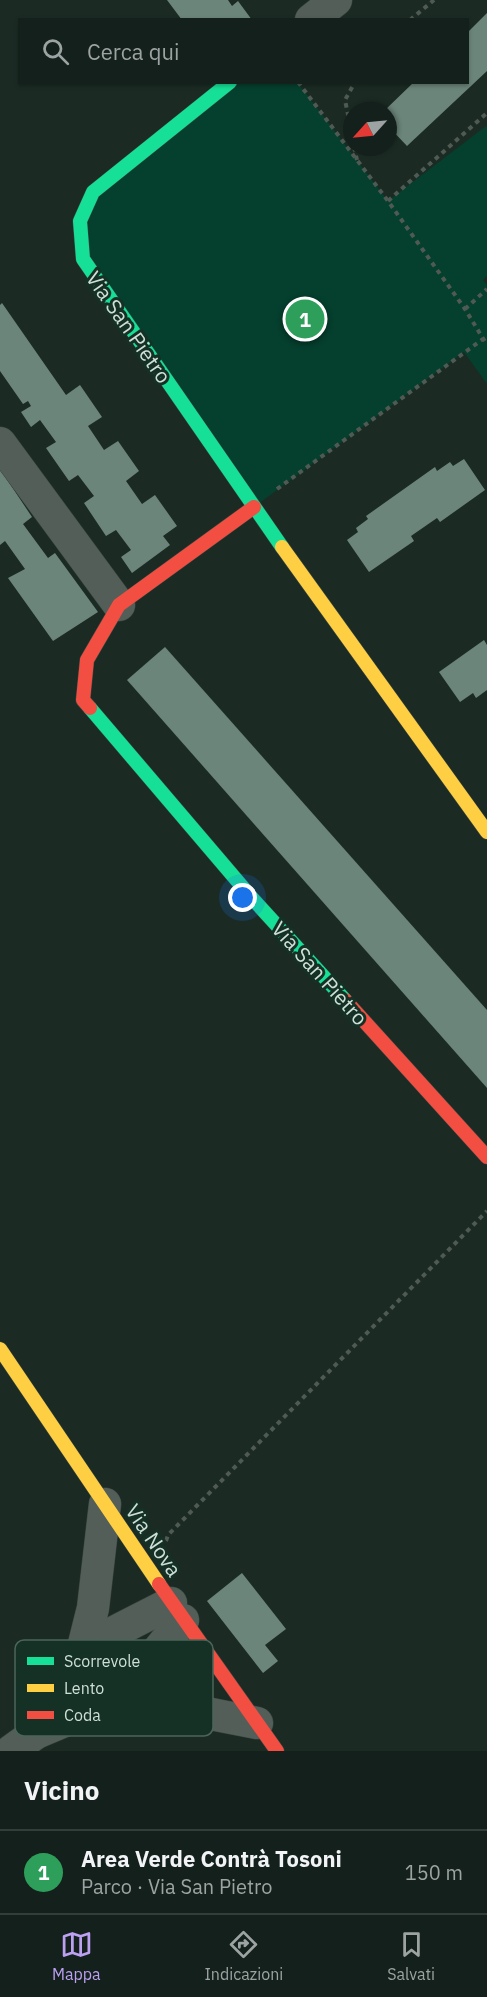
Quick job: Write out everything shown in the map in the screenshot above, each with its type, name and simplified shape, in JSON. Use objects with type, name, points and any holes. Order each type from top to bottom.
[{"type":"street","points":[[314,18],[336,0]]},
{"type":"street","name":"Via San Pietro","points":[[228,84],[93,192],[80,220],[83,259],[254,507],[487,832]]},
{"type":"street","points":[[0,443],[119,605]]},
{"type":"street","name":"Via San Pietro","points":[[254,507],[119,605],[87,660],[83,700],[251,897],[487,1157]]},
{"type":"street","name":"Via Nova","points":[[0,1349],[198,1640]]},
{"type":"street","points":[[85,1640],[93,1608],[105,1504]]},
{"type":"street","points":[[103,1640],[177,1611]]},
{"type":"street","points":[[158,1640],[177,1611]]},
{"type":"street","name":"Via Nova","points":[[213,1661],[277,1751]]},
{"type":"street","points":[[213,1714],[257,1723]]},
{"type":"street","points":[[11,1751],[32,1736]]},
{"type":"path","points":[[412,18],[434,0]]},
{"type":"path","points":[[299,84],[388,201],[465,309],[487,345]]},
{"type":"path","points":[[345,102],[354,84]]},
{"type":"path","points":[[388,201],[487,113]]},
{"type":"path","points":[[356,156],[357,161]]},
{"type":"path","points":[[465,309],[487,289]]},
{"type":"path","points":[[272,492],[483,339]]},
{"type":"path","points":[[153,1576],[168,1535],[487,1211]]},
{"type":"green space","points":[[229,84],[299,84],[343,142],[343,156],[354,156],[388,201],[487,127],[487,276],[483,280],[487,285],[487,384],[464,352],[254,507],[83,259],[93,192]]},
{"type":"building","points":[[167,0],[228,0],[232,6],[238,1],[251,18],[180,18]]},
{"type":"building","points":[[487,13],[487,71],[407,146],[397,135],[397,102],[393,102],[412,84],[469,84],[469,31]]},
{"type":"building","points":[[2,303],[66,395],[80,385],[102,417],[88,426],[104,450],[118,441],[139,471],[126,481],[142,504],[155,495],[177,526],[163,536],[170,545],[132,573],[121,557],[131,550],[116,530],[106,536],[84,503],[94,496],[78,475],[69,481],[46,448],[56,442],[40,420],[31,427],[21,412],[31,406],[28,401],[23,404],[0,371],[0,305]]},
{"type":"building","points":[[464,459],[485,490],[440,522],[437,518],[411,536],[414,541],[369,572],[347,540],[358,532],[356,528],[368,519],[366,516],[435,467],[437,471],[450,462],[453,466]]},
{"type":"building","points":[[0,469],[32,517],[23,524],[48,558],[55,553],[98,612],[53,641],[8,578],[25,569],[5,541],[0,545]]},
{"type":"building","points":[[484,640],[487,645],[487,690],[476,698],[473,693],[460,702],[439,672]]},
{"type":"building","points":[[165,647],[487,1010],[487,1088],[127,680]]},
{"type":"building","points":[[242,1573],[286,1629],[265,1645],[278,1661],[263,1673],[207,1601]]},
{"type":"traffic: fast","points":[[228,84],[93,192],[80,221],[83,259],[282,547]]},
{"type":"traffic: fast","points":[[90,708],[251,897],[345,1000]]},
{"type":"traffic: slow","points":[[282,547],[487,832]]},
{"type":"traffic: slow","points":[[0,1349],[159,1584]]},
{"type":"traffic: jam","points":[[90,708],[83,700],[87,660],[119,605],[254,507]]},
{"type":"traffic: jam","points":[[345,1000],[487,1157]]},
{"type":"traffic: jam","points":[[159,1584],[199,1640]]},
{"type":"traffic: jam","points":[[213,1660],[277,1751]]},
{"type":"place","name":"Area Verde Contrà Tosoni","points":[[305,319]]}]
